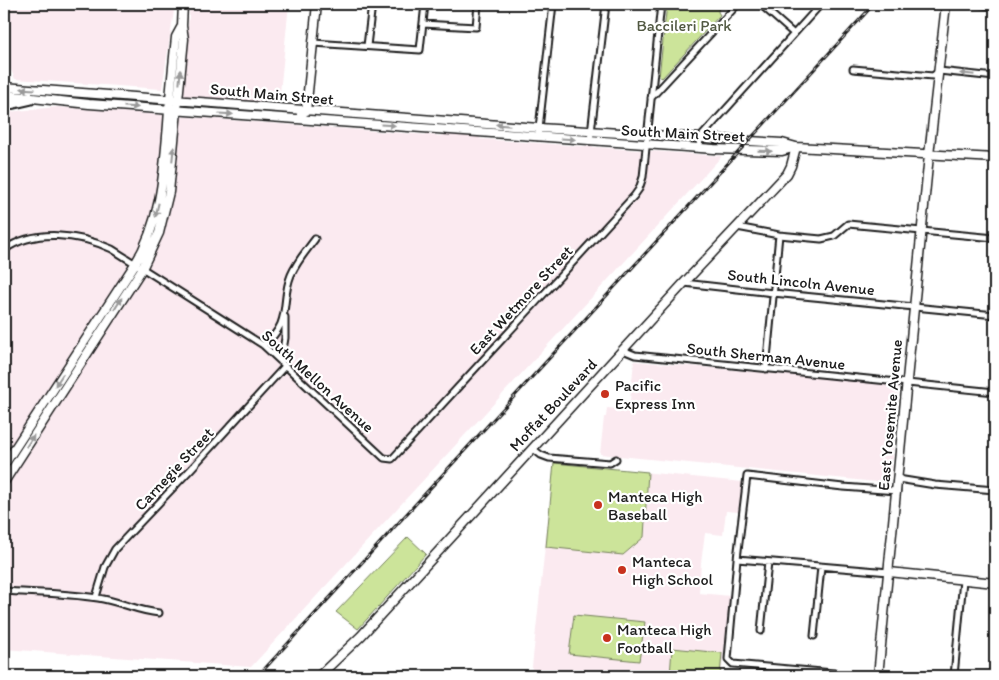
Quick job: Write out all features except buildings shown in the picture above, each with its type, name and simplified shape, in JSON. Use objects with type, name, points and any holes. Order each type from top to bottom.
[{"type":"highway","points":[[4,105],[30,99]]},
{"type":"main road","points":[[4,482],[99,334],[139,266],[157,210],[161,191],[174,100],[176,37],[182,26],[183,4]]},
{"type":"main road","points":[[277,117],[302,114],[306,111],[317,4]]},
{"type":"main road","name":"East Yosemite Avenue","points":[[878,676],[929,156],[946,4]]},
{"type":"main road","name":"South Main Street","points":[[4,87],[412,118],[590,141],[782,151],[796,147]]},
{"type":"main road","points":[[52,101],[53,90]]},
{"type":"main road","name":"South Main Street","points":[[4,95],[89,104],[412,126],[539,133],[647,134],[782,143],[796,147],[929,156],[938,154],[995,158]]},
{"type":"main road","points":[[89,104],[94,100],[118,99],[127,95]]},
{"type":"main road","points":[[412,118],[412,126]]},
{"type":"main road","name":"Moffat Boulevard","points":[[319,676],[361,636],[684,282],[787,174],[796,147]]},
{"type":"main road","points":[[4,465],[92,329],[139,266]]},
{"type":"main road","points":[[92,329],[99,334]]},
{"type":"main road","points":[[70,364],[77,369]]},
{"type":"main road","points":[[889,572],[995,583]]},
{"type":"street","points":[[367,46],[372,4]]},
{"type":"street","points":[[313,42],[420,50],[425,4]]},
{"type":"street","points":[[423,24],[476,27],[478,4]]},
{"type":"street","points":[[539,133],[552,4]]},
{"type":"street","points":[[590,141],[606,4]]},
{"type":"street","name":"East Wetmore Street","points":[[381,455],[390,460],[396,456],[639,189],[643,177],[661,4]]},
{"type":"street","points":[[760,4],[794,34]]},
{"type":"street","points":[[699,148],[700,138],[821,4]]},
{"type":"street","points":[[975,4],[995,6]]},
{"type":"street","points":[[651,98],[734,5]]},
{"type":"street","points":[[853,70],[933,76],[939,71],[995,77]]},
{"type":"street","points":[[737,227],[779,235],[828,238],[834,236],[848,224],[995,238]]},
{"type":"street","points":[[766,369],[779,235]]},
{"type":"street","name":"South Mellon Avenue","points":[[4,250],[24,240],[51,236],[68,236],[112,249],[263,345],[381,455]]},
{"type":"street","points":[[283,364],[285,316],[291,276],[296,265],[315,239]]},
{"type":"street","name":"South Lincoln Avenue","points":[[684,282],[773,293],[995,314]]},
{"type":"street","points":[[263,345],[274,334],[285,316]]},
{"type":"street","name":"South Sherman Avenue","points":[[623,350],[636,355],[995,392]]},
{"type":"street","name":"Carnegie Street","points":[[96,597],[105,567],[113,552],[191,469],[283,364]]},
{"type":"street","points":[[532,448],[541,455],[552,458],[610,463],[616,459]]},
{"type":"street","points":[[866,676],[733,664],[728,659],[747,476],[897,491]]},
{"type":"street","points":[[898,479],[935,485],[995,490]]},
{"type":"street","points":[[737,559],[889,572]]},
{"type":"street","points":[[761,631],[768,562]]},
{"type":"street","points":[[814,636],[821,567]]},
{"type":"street","points":[[954,676],[963,580]]},
{"type":"street","points":[[4,590],[96,597],[112,600],[144,611],[159,613]]},
{"type":"shaded area","points":[[4,4],[175,4],[162,89],[15,79],[4,55]]},
{"type":"shaded area","points":[[190,4],[289,4],[279,103],[182,96]]},
{"type":"shaded area","points":[[57,107],[441,136],[442,133],[480,136],[480,139],[722,156],[251,667],[4,649],[4,119],[7,112]]},
{"type":"shaded area","points":[[634,361],[899,385],[890,479],[886,483],[600,454],[604,417],[606,417],[607,408],[629,410]]},
{"type":"shaded area","name":"Manteca High School","points":[[554,463],[742,482],[739,512],[726,511],[723,535],[705,533],[701,563],[699,593],[730,596],[721,676],[531,676]]},
{"type":"green space","name":"Baccileri Park","points":[[667,4],[719,5],[718,12],[720,15],[662,78],[659,77]]},
{"type":"green space","name":"Manteca High Baseball","points":[[554,463],[648,472],[644,537],[623,555],[546,547]]},
{"type":"green space","points":[[408,537],[426,554],[358,629],[336,612]]},
{"type":"green space","name":"Manteca High Football","points":[[574,615],[645,622],[639,661],[569,654]]},
{"type":"green space","points":[[672,648],[722,653],[720,676],[670,676]]},
{"type":"railway","points":[[258,676],[874,4]]},
{"type":"place","name":"Pacific Express Inn","points":[[605,394]]},
{"type":"place","name":"Manteca High Baseball","points":[[598,505]]},
{"type":"place","name":"Manteca High School","points":[[622,570]]},
{"type":"place","name":"Manteca High Football","points":[[607,638]]}]
